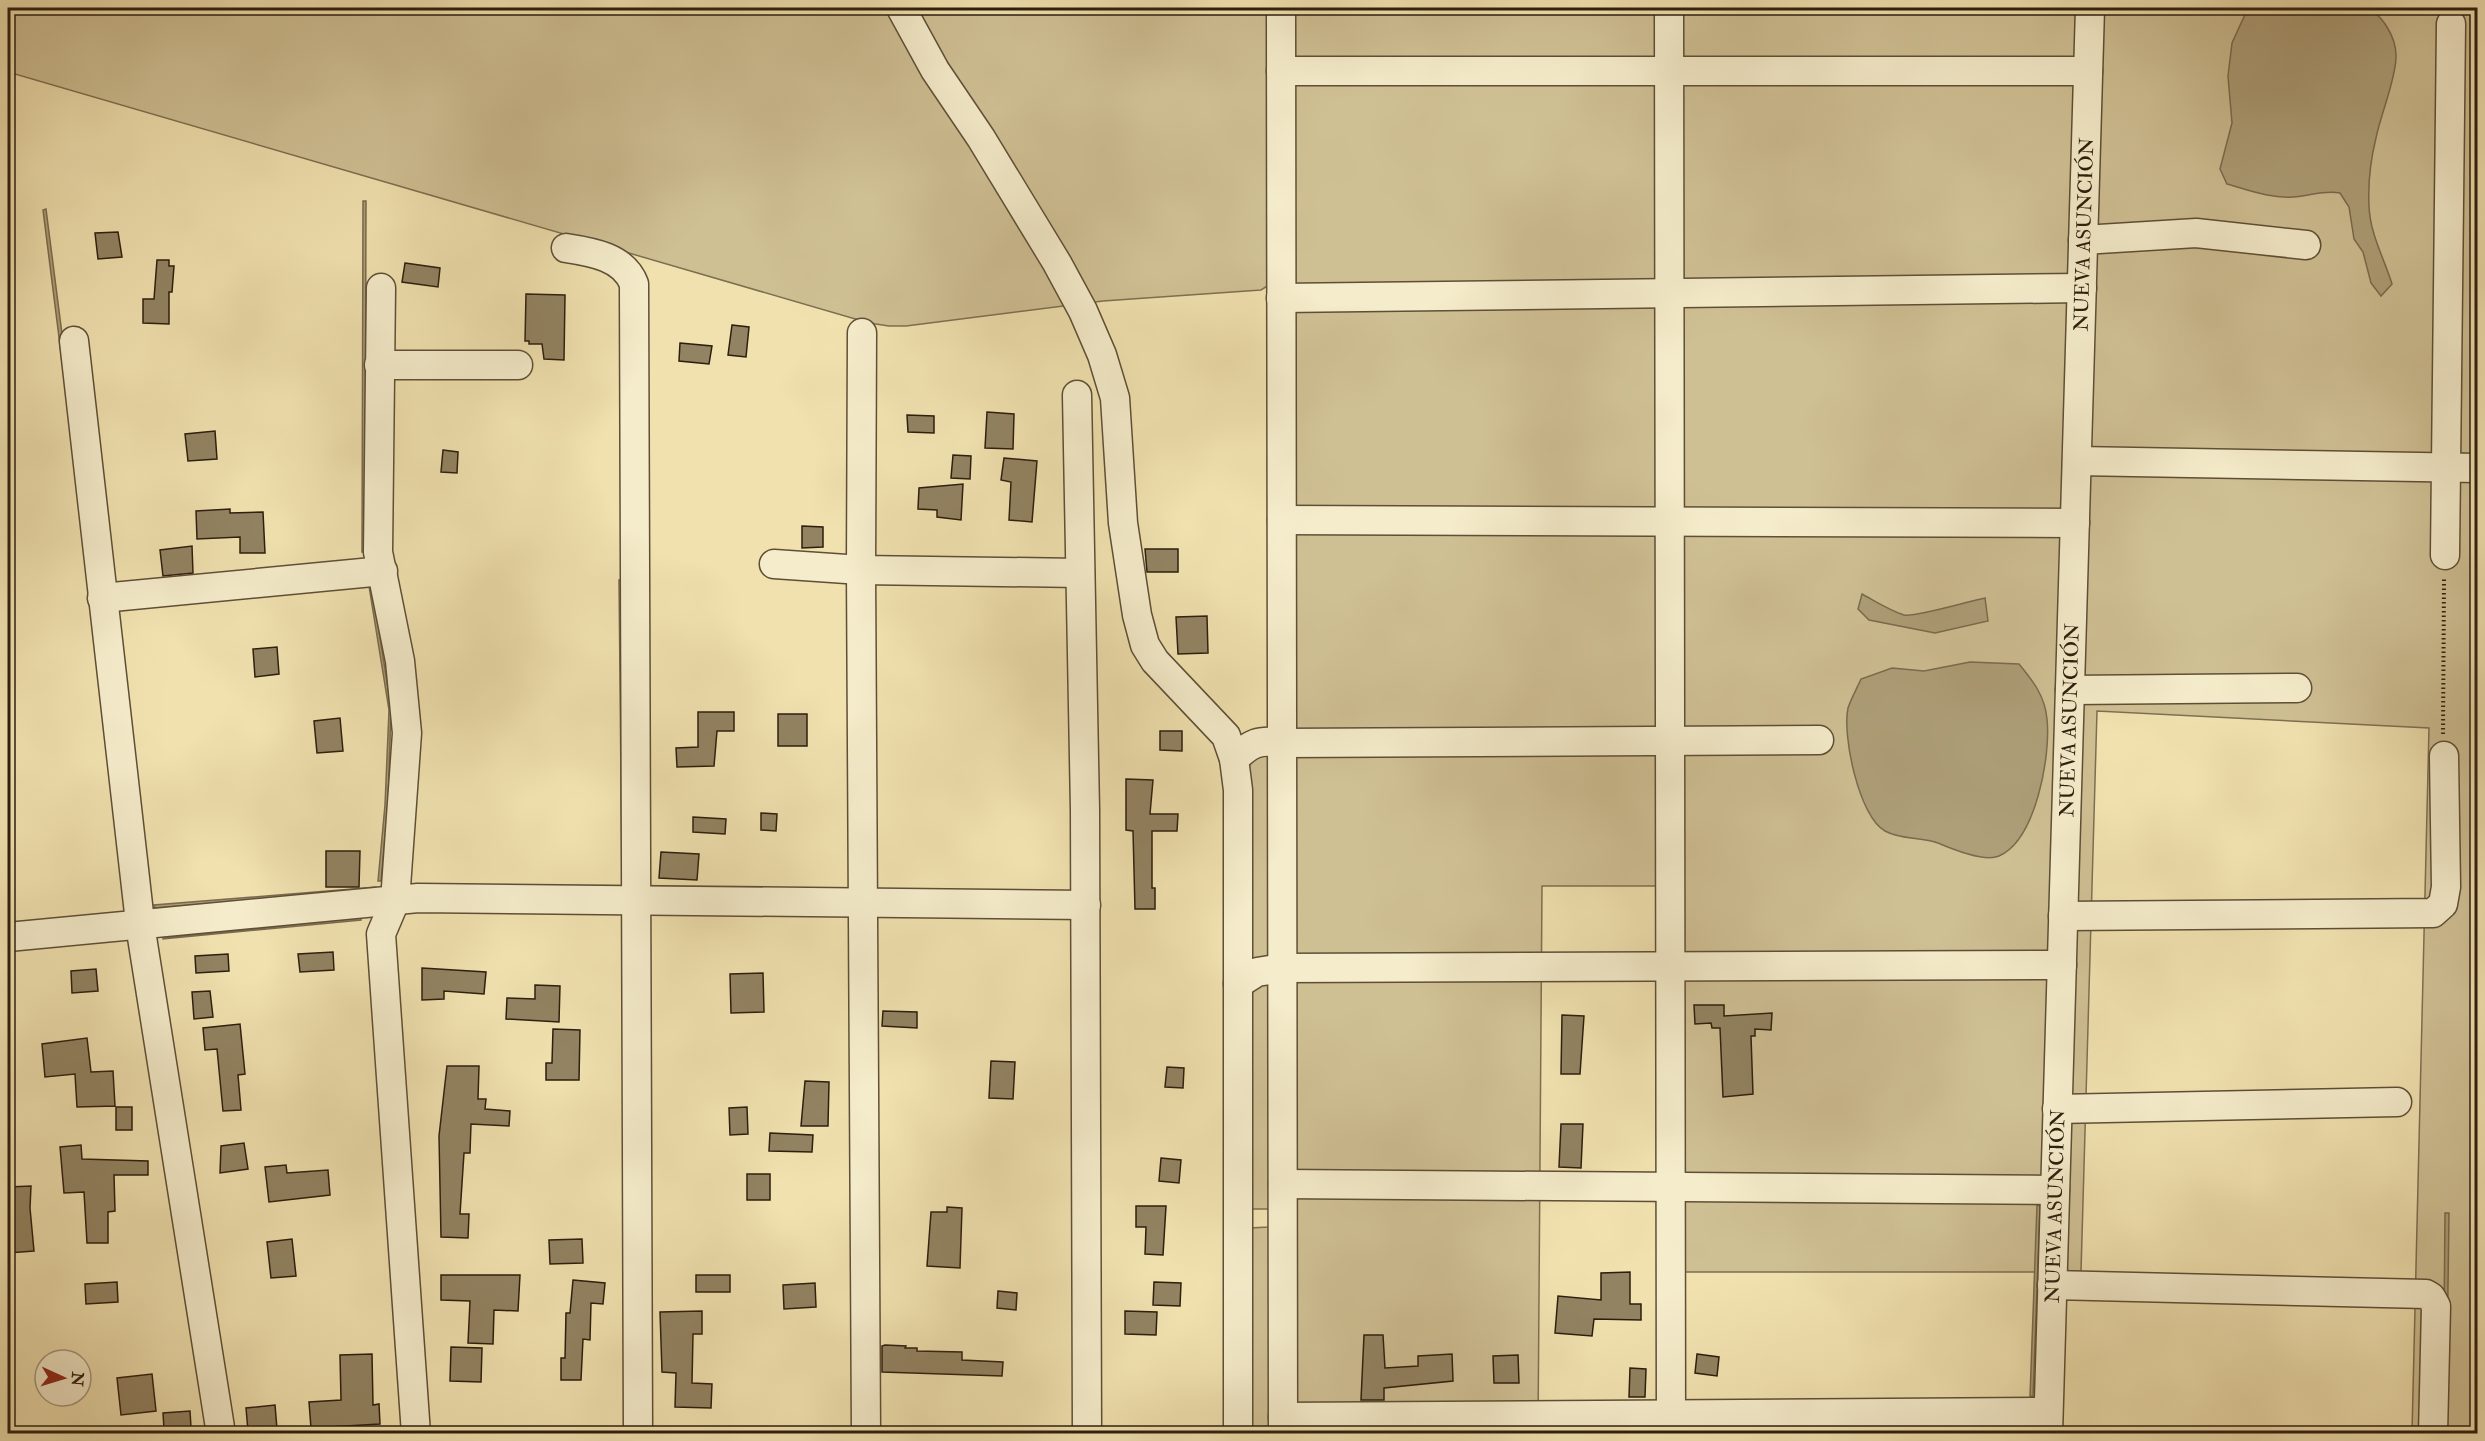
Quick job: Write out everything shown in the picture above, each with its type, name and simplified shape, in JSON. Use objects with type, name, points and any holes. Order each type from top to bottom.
[{"type":"street","points":[[901,8],[935,70],[981,138],[1083,311],[1102,356],[1115,398],[1123,522],[1137,615],[1145,645],[1155,662],[1226,736],[1234,759],[1238,790],[1238,1434]]},
{"type":"street","points":[[1281,8],[1283,1425],[2048,1423]]},
{"type":"street","points":[[1669,8],[1671,1424]]},
{"type":"street","name":"NUEVA ASUNCIÓN","points":[[2048,1423],[2090,8]]},
{"type":"street","points":[[2445,555],[2448,468],[2451,24]]},
{"type":"street","points":[[1281,71],[2088,71]]},
{"type":"street","points":[[2084,240],[2196,233],[2306,245]]},
{"type":"street","points":[[566,248],[600,254],[624,268],[634,284],[638,1434]]},
{"type":"street","points":[[381,288],[378,552],[406,696],[407,733],[395,901],[381,934],[416,1434]]},
{"type":"street","points":[[1281,298],[2082,288]]},
{"type":"street","points":[[862,333],[861,570],[866,1434]]},
{"type":"street","points":[[74,341],[140,924],[221,1434]]},
{"type":"street","points":[[379,365],[518,365]]},
{"type":"street","points":[[1077,395],[1086,905],[1087,1434]]},
{"type":"street","points":[[2077,460],[2478,468]]},
{"type":"street","points":[[1282,520],[2075,523]]},
{"type":"street","points":[[774,564],[861,570],[1080,573]]},
{"type":"street","points":[[102,598],[383,571]]},
{"type":"street","points":[[2070,690],[2297,688]]},
{"type":"street","points":[[1234,759],[1251,743],[1264,740],[1282,743],[1819,740]]},
{"type":"street","points":[[2063,916],[2433,913],[2443,904],[2446,887],[2444,756]]},
{"type":"street","points":[[8,937],[418,898],[1086,905]]},
{"type":"street","points":[[1238,984],[1257,972],[1283,968],[2062,965]]},
{"type":"street","points":[[1238,1111],[1283,1101]]},
{"type":"street","points":[[2057,1109],[2397,1102]]},
{"type":"street","points":[[1283,1184],[2055,1190]]},
{"type":"street","points":[[2052,1285],[2426,1294],[2431,1297],[2436,1306],[2433,1434]]},
{"type":"path","points":[[2444,756],[2441,657],[2445,555]]},
{"type":"shaded area","points":[[2358,7],[2376,14],[2391,35],[2396,51],[2395,67],[2374,146],[2369,189],[2372,226],[2392,284],[2381,296],[2371,283],[2363,252],[2354,239],[2349,207],[2340,193],[2293,197],[2268,195],[2227,184],[2220,169],[2232,123],[2228,76],[2232,43],[2248,8],[2320,8],[2328,13]]},
{"type":"shaded area","points":[[8,8],[1276,8],[1269,285],[1261,290],[1103,301],[906,326],[869,323],[8,72]]},
{"type":"shaded area","points":[[1279,8],[2477,8],[2477,1433],[2412,1433],[2429,728],[2097,711],[2081,1272],[1666,1272],[1674,886],[1542,886],[1538,1433],[1276,1430],[1276,1433],[1245,1433],[1250,1228],[1269,1227],[1269,1209],[1251,1209],[1243,756],[1273,755]]},
{"type":"shaded area","points":[[363,201],[366,201],[365,552],[362,552]]},
{"type":"shaded area","points":[[46,209],[94,584],[90,584],[43,210]]},
{"type":"shaded area","points":[[619,580],[622,580],[622,883]]},
{"type":"shaded area","points":[[369,586],[372,586],[391,708],[388,805],[381,881],[378,881],[385,805],[389,710]]},
{"type":"shaded area","points":[[1862,594],[1904,615],[1930,612],[1985,598],[1988,621],[1935,633],[1869,620],[1858,609]]},
{"type":"shaded area","points":[[1970,662],[2019,664],[2041,696],[2047,719],[2048,735],[2043,774],[2032,815],[2023,833],[2012,847],[1999,856],[1993,857],[1969,854],[1931,841],[1898,836],[1885,831],[1867,810],[1850,755],[1848,708],[1861,679],[1892,668],[1924,671]]},
{"type":"shaded area","points":[[376,887],[376,890],[155,908],[154,905]]},
{"type":"shaded area","points":[[361,918],[361,920],[163,939],[163,938]]},
{"type":"shaded area","points":[[2037,1205],[2040,1206],[2033,1397],[2030,1396]]},
{"type":"shaded area","points":[[2445,1213],[2449,1213],[2446,1433],[2443,1434]]},
{"type":"building","points":[[118,232],[122,257],[98,259],[95,233]]},
{"type":"building","points":[[157,260],[169,260],[169,266],[174,266],[172,292],[169,292],[169,324],[143,323],[143,299],[154,299]]},
{"type":"building","points":[[405,263],[440,268],[438,287],[402,282]]},
{"type":"building","points":[[526,294],[565,295],[564,360],[544,359],[542,344],[529,344],[529,341],[525,341]]},
{"type":"building","points":[[732,325],[749,327],[746,357],[728,355]]},
{"type":"building","points":[[680,343],[712,346],[709,364],[679,361]]},
{"type":"building","points":[[987,412],[1014,414],[1013,449],[985,448]]},
{"type":"building","points":[[907,415],[934,416],[934,433],[908,432]]},
{"type":"building","points":[[215,431],[217,459],[188,461],[185,434]]},
{"type":"building","points":[[443,450],[458,452],[457,473],[441,472]]},
{"type":"building","points":[[953,455],[971,456],[970,479],[951,478]]},
{"type":"building","points":[[1004,458],[1037,461],[1032,522],[1009,520],[1011,482],[1001,480]]},
{"type":"building","points":[[963,484],[961,520],[937,517],[937,510],[918,509],[919,488]]},
{"type":"building","points":[[230,509],[230,513],[263,512],[265,553],[240,553],[240,537],[197,539],[196,511]]},
{"type":"building","points":[[802,526],[823,527],[823,547],[802,548]]},
{"type":"building","points":[[192,546],[193,573],[163,576],[160,550]]},
{"type":"building","points":[[1145,549],[1178,549],[1178,572],[1147,572]]},
{"type":"building","points":[[1207,616],[1208,653],[1178,654],[1176,617]]},
{"type":"building","points":[[277,647],[279,674],[255,677],[253,649]]},
{"type":"building","points":[[698,712],[734,712],[734,731],[717,731],[714,766],[677,767],[676,748],[698,747]]},
{"type":"building","points":[[778,714],[807,714],[807,746],[778,746]]},
{"type":"building","points":[[340,718],[343,751],[317,753],[314,721]]},
{"type":"building","points":[[1160,731],[1182,731],[1182,751],[1160,750]]},
{"type":"building","points":[[1126,779],[1153,780],[1150,814],[1178,814],[1177,831],[1152,831],[1152,888],[1155,888],[1155,909],[1135,909],[1133,831],[1126,830]]},
{"type":"building","points":[[761,813],[777,814],[776,831],[761,830]]},
{"type":"building","points":[[693,817],[726,819],[725,834],[693,832]]},
{"type":"building","points":[[326,851],[360,851],[359,887],[326,887]]},
{"type":"building","points":[[661,852],[699,854],[697,880],[659,878]]},
{"type":"building","points":[[333,952],[334,970],[300,972],[298,954]]},
{"type":"building","points":[[228,954],[229,971],[196,973],[195,956]]},
{"type":"building","points":[[422,968],[486,972],[484,994],[444,991],[444,999],[422,1000]]},
{"type":"building","points":[[96,969],[98,991],[72,993],[71,971]]},
{"type":"building","points":[[763,973],[764,1012],[731,1013],[730,974]]},
{"type":"building","points":[[535,985],[560,986],[559,1022],[506,1019],[507,998],[535,999]]},
{"type":"building","points":[[210,991],[213,1017],[194,1019],[192,992]]},
{"type":"building","points":[[1694,1005],[1724,1005],[1724,1016],[1772,1013],[1771,1030],[1755,1029],[1755,1036],[1751,1036],[1753,1094],[1723,1097],[1720,1028],[1712,1028],[1711,1023],[1695,1024]]},
{"type":"building","points":[[883,1011],[917,1012],[917,1028],[882,1026]]},
{"type":"building","points":[[1562,1015],[1584,1016],[1580,1074],[1561,1074]]},
{"type":"building","points":[[240,1024],[245,1074],[238,1075],[241,1110],[223,1111],[217,1049],[205,1050],[203,1028]]},
{"type":"building","points":[[553,1029],[580,1030],[579,1080],[546,1080],[546,1063],[552,1063]]},
{"type":"building","points":[[87,1038],[91,1072],[113,1071],[115,1106],[77,1107],[75,1074],[45,1077],[42,1044]]},
{"type":"building","points":[[991,1061],[1015,1062],[1013,1099],[989,1098]]},
{"type":"building","points":[[447,1066],[479,1066],[478,1099],[486,1099],[485,1109],[510,1111],[509,1126],[471,1124],[470,1153],[464,1153],[460,1214],[469,1214],[468,1238],[441,1237],[439,1136]]},
{"type":"building","points":[[1167,1067],[1184,1068],[1183,1088],[1165,1087]]},
{"type":"building","points":[[805,1081],[829,1082],[828,1126],[801,1126]]},
{"type":"building","points":[[116,1107],[132,1107],[132,1130],[116,1130]]},
{"type":"building","points":[[747,1107],[748,1134],[730,1135],[729,1108]]},
{"type":"building","points":[[1561,1124],[1583,1124],[1581,1168],[1559,1167]]},
{"type":"building","points":[[770,1133],[813,1135],[812,1152],[769,1151]]},
{"type":"building","points":[[244,1143],[248,1169],[220,1173],[221,1146]]},
{"type":"building","points":[[81,1145],[82,1159],[148,1161],[148,1175],[114,1175],[115,1211],[108,1212],[108,1243],[87,1243],[84,1192],[64,1193],[60,1147]]},
{"type":"building","points":[[1161,1158],[1181,1160],[1179,1183],[1159,1181]]},
{"type":"building","points":[[286,1165],[287,1173],[328,1170],[330,1195],[269,1202],[265,1167]]},
{"type":"building","points":[[747,1174],[770,1174],[770,1200],[747,1200]]},
{"type":"building","points":[[31,1186],[30,1208],[34,1251],[8,1253],[8,1187]]},
{"type":"building","points":[[1136,1206],[1166,1206],[1163,1255],[1145,1254],[1146,1227],[1136,1227]]},
{"type":"building","points":[[947,1207],[962,1208],[960,1268],[927,1266],[931,1212],[947,1212]]},
{"type":"building","points":[[292,1239],[296,1276],[271,1278],[267,1242]]},
{"type":"building","points":[[582,1239],[583,1263],[550,1264],[549,1240]]},
{"type":"building","points":[[1630,1272],[1630,1304],[1641,1304],[1641,1320],[1594,1319],[1592,1336],[1555,1333],[1558,1296],[1601,1300],[1601,1273]]},
{"type":"building","points":[[441,1275],[520,1275],[518,1311],[494,1310],[493,1344],[468,1343],[470,1301],[441,1300]]},
{"type":"building","points":[[696,1275],[730,1275],[730,1292],[696,1292]]},
{"type":"building","points":[[573,1280],[605,1283],[603,1304],[591,1303],[590,1340],[583,1339],[581,1380],[561,1380],[561,1358],[565,1358],[566,1313],[570,1313]]},
{"type":"building","points":[[117,1282],[118,1302],[86,1304],[85,1284]]},
{"type":"building","points":[[1154,1282],[1181,1283],[1180,1306],[1153,1305]]},
{"type":"building","points":[[815,1283],[816,1307],[784,1309],[783,1285]]},
{"type":"building","points":[[998,1291],[1017,1293],[1016,1310],[997,1308]]},
{"type":"building","points":[[702,1311],[702,1334],[693,1334],[692,1383],[712,1384],[711,1408],[675,1407],[676,1373],[662,1372],[660,1312]]},
{"type":"building","points":[[1125,1311],[1157,1312],[1156,1335],[1125,1334]]},
{"type":"building","points":[[1364,1335],[1383,1335],[1385,1368],[1418,1366],[1418,1356],[1452,1354],[1453,1381],[1384,1388],[1384,1400],[1361,1400]]},
{"type":"building","points":[[882,1346],[917,1348],[917,1351],[962,1352],[962,1360],[1003,1362],[1002,1376],[882,1372]]},
{"type":"building","points":[[451,1347],[482,1348],[481,1382],[450,1381]]},
{"type":"building","points":[[372,1354],[373,1405],[379,1404],[380,1424],[311,1428],[309,1402],[341,1400],[340,1355]]},
{"type":"building","points":[[1697,1354],[1719,1357],[1717,1376],[1695,1373]]},
{"type":"building","points":[[1518,1355],[1519,1383],[1494,1383],[1493,1356]]},
{"type":"building","points":[[1630,1368],[1646,1369],[1645,1397],[1629,1397]]},
{"type":"building","points":[[152,1374],[156,1411],[121,1415],[117,1378]]},
{"type":"building","points":[[275,1405],[277,1429],[248,1431],[246,1408]]},
{"type":"building","points":[[190,1411],[191,1427],[164,1429],[163,1413]]}]
